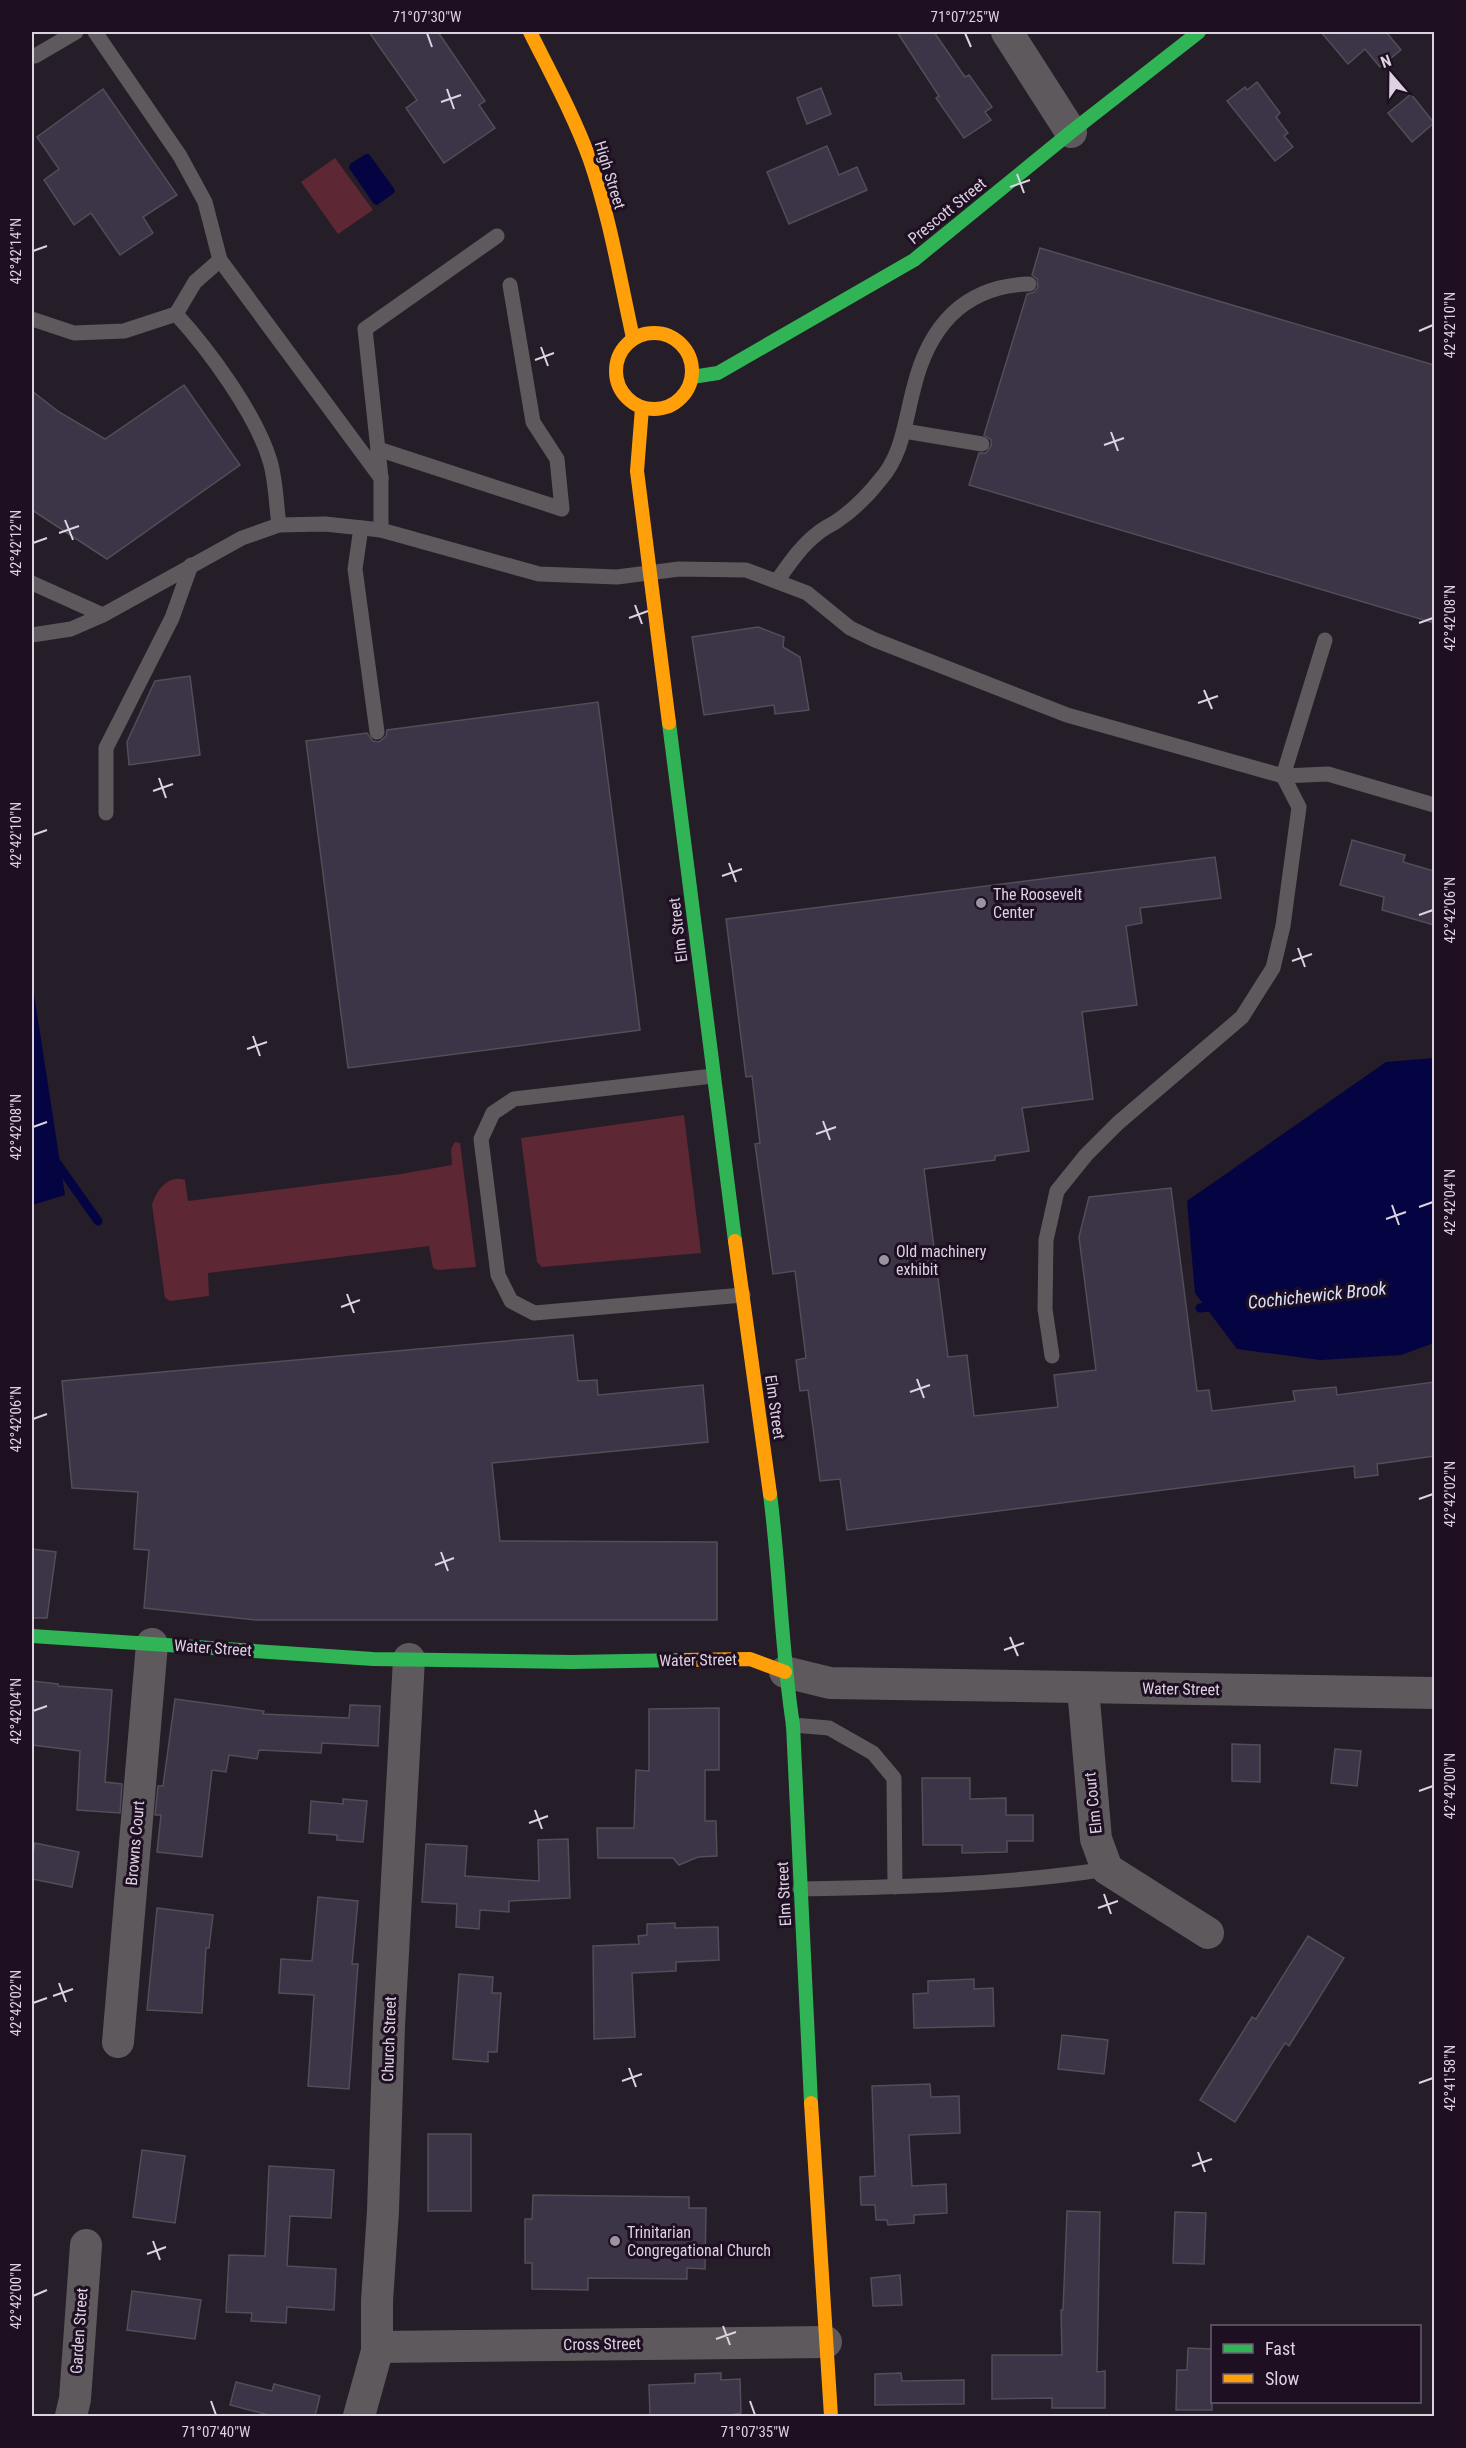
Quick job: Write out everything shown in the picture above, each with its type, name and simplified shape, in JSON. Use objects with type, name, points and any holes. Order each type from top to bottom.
[{"type":"street","name":"High Street","points":[[530,32],[575,123],[590,160],[605,211],[633,338]]},
{"type":"street","points":[[1007,32],[1071,132]]},
{"type":"street","name":"Prescott Street","points":[[692,377],[718,373],[914,260],[1071,132],[1199,32]]},
{"type":"street","points":[[657,332],[679,341],[687,351],[692,364],[692,377],[688,389],[679,400],[668,407],[642,408],[625,397],[616,380],[615,368],[624,346],[633,338],[644,333],[657,332]]},
{"type":"street","name":"Elm Street","points":[[642,408],[637,471],[642,522],[713,1076],[776,1541],[785,1672],[793,1725],[800,1889],[831,2416]]},
{"type":"street","name":"Water Street","points":[[32,1636],[373,1659],[572,1662],[750,1659],[785,1672],[830,1683],[1434,1693]]},
{"type":"street","name":"Browns Court","points":[[118,2042],[152,1644]]},
{"type":"street","name":"Church Street","points":[[359,2416],[377,2347],[389,2026],[409,1659]]},
{"type":"street","name":"Elm Court","points":[[1083,1688],[1096,1839],[1107,1869]]},
{"type":"street","points":[[1107,1869],[1208,1933]]},
{"type":"street","name":"Garden Street","points":[[70,2416],[75,2399],[86,2245]]},
{"type":"street","name":"Cross Street","points":[[377,2347],[826,2342]]},
{"type":"lane","points":[[34,56],[76,32]]},
{"type":"lane","points":[[95,32],[185,165],[205,202],[220,260],[381,478]]},
{"type":"lane","points":[[381,530],[381,478],[364,329],[497,236]]},
{"type":"lane","points":[[32,319],[74,333],[124,331],[176,314],[195,282],[220,260]]},
{"type":"lane","points":[[777,581],[798,552],[819,532],[839,520],[880,481],[896,458],[914,384],[931,343],[944,320],[966,303],[993,289],[1029,284]]},
{"type":"lane","points":[[378,449],[562,509],[557,459],[533,422],[510,285]]},
{"type":"lane","points":[[176,314],[202,343],[253,420],[270,461],[279,525]]},
{"type":"lane","points":[[904,431],[982,444]]},
{"type":"lane","points":[[32,635],[71,629],[103,615],[242,538],[279,525],[325,524],[381,530],[539,574],[617,577],[679,569],[746,570],[807,593],[850,628],[875,640],[1067,715],[1283,776],[1328,774],[1434,805]]},
{"type":"lane","points":[[361,528],[355,569],[377,732]]},
{"type":"lane","points":[[106,813],[106,748],[172,618],[191,565]]},
{"type":"lane","points":[[32,583],[103,615]]},
{"type":"lane","points":[[1052,1356],[1045,1309],[1046,1240],[1057,1191],[1086,1155],[1118,1123],[1242,1017],[1273,968],[1282,926],[1299,807],[1283,776],[1325,640]]},
{"type":"lane","points":[[713,1076],[514,1099],[492,1113],[481,1139],[498,1275],[511,1301],[534,1313],[743,1295]]},
{"type":"lane","points":[[793,1725],[829,1728],[873,1753],[894,1778],[895,1887]]},
{"type":"lane","points":[[800,1889],[958,1885],[1054,1877],[1107,1869]]},
{"type":"shaded area","points":[[335,158],[373,210],[338,234],[301,182]]},
{"type":"shaded area","points":[[684,1115],[701,1253],[542,1267],[537,1262],[521,1138]]},
{"type":"shaded area","points":[[455,1142],[460,1143],[476,1267],[438,1270],[433,1268],[429,1246],[208,1273],[209,1296],[170,1301],[165,1298],[152,1205],[160,1189],[173,1179],[185,1180],[188,1201],[401,1174],[452,1165],[451,1149]]},
{"type":"water","points":[[369,154],[395,190],[377,205],[349,168],[350,164]]},
{"type":"water","points":[[32,981],[65,1195],[32,1205]]},
{"type":"water","points":[[1434,1058],[1434,1343],[1401,1355],[1320,1360],[1237,1349],[1195,1293],[1187,1201],[1386,1062]]},
{"type":"building","points":[[369,32],[438,32],[485,101],[479,105],[495,128],[444,163],[406,108],[417,100]]},
{"type":"building","points":[[897,32],[934,32],[965,77],[969,75],[992,107],[985,112],[991,120],[964,138],[936,98],[939,96]]},
{"type":"building","points":[[1321,32],[1386,32],[1401,50],[1380,67],[1365,49],[1348,64]]},
{"type":"building","points":[[1257,82],[1280,113],[1276,117],[1288,133],[1284,136],[1293,147],[1275,161],[1227,101],[1245,87],[1247,90]]},
{"type":"building","points":[[821,88],[831,114],[807,124],[797,98]]},
{"type":"building","points":[[103,89],[177,195],[143,217],[153,233],[120,255],[91,213],[74,225],[44,180],[59,169],[37,137]]},
{"type":"building","points":[[1411,94],[1434,123],[1412,142],[1388,113]]},
{"type":"building","points":[[827,146],[839,175],[857,167],[867,190],[789,224],[767,172]]},
{"type":"building","points":[[1040,248],[1434,365],[1434,623],[969,485],[979,453],[986,453],[991,446],[991,440],[984,435],[1027,294],[1034,292],[1038,287],[1037,279],[1032,275]]},
{"type":"building","points":[[184,385],[240,465],[107,559],[32,510],[32,391],[59,412],[105,439]]},
{"type":"building","points":[[758,627],[784,637],[783,647],[800,657],[809,710],[775,714],[774,705],[704,715],[692,637]]},
{"type":"building","points":[[190,676],[200,755],[129,765],[127,742],[155,681]]},
{"type":"building","points":[[598,702],[640,1030],[348,1068],[306,741],[367,733],[373,741],[379,742],[386,736],[387,730]]},
{"type":"building","points":[[1352,840],[1405,855],[1403,862],[1434,871],[1434,925],[1382,910],[1384,897],[1340,885]]},
{"type":"building","points":[[1215,857],[1221,898],[1140,908],[1142,923],[1126,926],[1137,1005],[1082,1012],[1093,1099],[1022,1108],[1029,1151],[995,1156],[995,1160],[924,1169],[948,1357],[967,1355],[974,1416],[1058,1407],[1054,1375],[1096,1370],[1079,1237],[1089,1197],[1171,1188],[1197,1391],[1209,1390],[1212,1411],[1295,1401],[1293,1391],[1336,1387],[1337,1395],[1434,1382],[1434,1456],[1377,1464],[1378,1475],[1355,1478],[1354,1466],[847,1530],[840,1479],[820,1481],[808,1390],[800,1391],[796,1360],[806,1358],[795,1271],[773,1274],[755,1144],[760,1143],[752,1076],[746,1077],[726,919]]},
{"type":"building","points":[[573,1335],[578,1381],[597,1380],[598,1395],[703,1385],[708,1442],[492,1463],[500,1541],[717,1542],[717,1620],[256,1620],[144,1608],[149,1550],[134,1549],[138,1492],[72,1488],[62,1381]]},
{"type":"building","points":[[32,1549],[56,1552],[47,1618],[32,1618]]},
{"type":"building","points":[[32,1681],[58,1684],[58,1686],[112,1690],[105,1782],[122,1784],[120,1813],[77,1810],[80,1751],[32,1745]]},
{"type":"building","points":[[175,1699],[264,1711],[263,1714],[349,1718],[350,1705],[380,1706],[378,1746],[322,1743],[321,1753],[259,1750],[257,1759],[229,1755],[226,1772],[212,1770],[202,1857],[157,1852],[161,1815],[155,1815],[158,1786],[163,1786]]},
{"type":"building","points":[[719,1708],[719,1770],[705,1770],[705,1821],[716,1821],[717,1856],[698,1857],[679,1865],[673,1858],[598,1858],[597,1828],[634,1828],[636,1770],[649,1771],[649,1709]]},
{"type":"building","points":[[1232,1744],[1260,1745],[1260,1782],[1232,1781]]},
{"type":"building","points":[[1335,1749],[1361,1751],[1357,1786],[1331,1783]]},
{"type":"building","points":[[922,1778],[970,1778],[970,1799],[1006,1798],[1006,1815],[1033,1815],[1033,1841],[1007,1841],[1007,1852],[962,1853],[962,1845],[923,1845]]},
{"type":"building","points":[[343,1799],[367,1801],[363,1842],[337,1840],[337,1835],[309,1833],[311,1801],[343,1804]]},
{"type":"building","points":[[568,1839],[570,1898],[509,1901],[509,1912],[480,1910],[479,1929],[456,1927],[457,1904],[422,1902],[426,1844],[467,1846],[465,1876],[539,1881],[538,1840]]},
{"type":"building","points":[[35,1843],[79,1852],[72,1887],[32,1879]]},
{"type":"building","points":[[318,1897],[358,1901],[352,1964],[358,1964],[349,2089],[308,2086],[314,1995],[279,1993],[281,1959],[312,1961]]},
{"type":"building","points":[[157,1908],[213,1915],[209,1948],[206,1948],[202,2013],[147,2010]]},
{"type":"building","points":[[675,1923],[675,1928],[718,1927],[719,1960],[676,1962],[676,1971],[632,1973],[635,2037],[594,2039],[593,1946],[639,1944],[638,1936],[647,1935],[647,1924]]},
{"type":"building","points":[[1308,1936],[1344,1958],[1289,2046],[1285,2043],[1235,2122],[1200,2100],[1252,2017],[1256,2019]]},
{"type":"building","points":[[459,1974],[493,1977],[492,1993],[501,1993],[497,2052],[488,2052],[488,2062],[453,2059]]},
{"type":"building","points":[[974,1979],[974,1989],[993,1988],[994,2026],[914,2028],[913,1994],[928,1993],[928,1981]]},
{"type":"building","points":[[1062,2035],[1108,2040],[1104,2074],[1058,2069]]},
{"type":"building","points":[[930,2084],[931,2097],[959,2096],[960,2133],[909,2135],[912,2186],[946,2184],[947,2213],[914,2215],[914,2223],[888,2225],[887,2220],[876,2220],[875,2205],[861,2205],[860,2177],[875,2176],[872,2086]]},
{"type":"building","points":[[428,2134],[471,2134],[471,2211],[428,2211]]},
{"type":"building","points":[[142,2150],[185,2156],[175,2223],[133,2217]]},
{"type":"building","points":[[269,2166],[334,2170],[331,2218],[290,2216],[287,2266],[336,2269],[334,2310],[287,2307],[286,2323],[251,2321],[252,2313],[226,2312],[229,2255],[265,2256]]},
{"type":"building","name":"Trinitarian Congregational Church","points":[[533,2195],[689,2197],[689,2208],[706,2208],[705,2269],[687,2268],[687,2279],[588,2278],[588,2290],[532,2289],[532,2263],[525,2263],[525,2219],[532,2219]]},
{"type":"building","points":[[1067,2211],[1100,2212],[1097,2372],[1105,2371],[1105,2408],[1052,2408],[1052,2398],[992,2399],[992,2355],[1062,2355],[1061,2310],[1063,2310]]},
{"type":"building","points":[[1175,2212],[1206,2213],[1204,2264],[1173,2263]]},
{"type":"building","points":[[900,2275],[902,2305],[873,2306],[871,2278]]},
{"type":"building","points":[[132,2291],[201,2300],[195,2339],[127,2330]]},
{"type":"building","points":[[1188,2348],[1211,2349],[1212,2410],[1176,2410],[1177,2370],[1187,2370]]},
{"type":"building","points":[[721,2373],[721,2380],[740,2379],[741,2413],[734,2414],[734,2416],[650,2416],[649,2385],[695,2383],[695,2374]]},
{"type":"building","points":[[901,2373],[902,2381],[964,2380],[964,2404],[875,2405],[875,2374]]},
{"type":"building","points":[[236,2382],[272,2391],[274,2384],[320,2396],[315,2416],[273,2416],[230,2405]]},
{"type":"waterway","name":"Cochichewick Brook","points":[[54,1159],[98,1221]]},
{"type":"waterway","name":"Cochichewick Brook","points":[[1200,1308],[1217,1306]]},
{"type":"traffic: fast","points":[[692,377],[718,373],[914,260],[1071,132],[1199,32]]},
{"type":"traffic: fast","points":[[669,723],[735,1241]]},
{"type":"traffic: fast","points":[[770,1494],[793,1725],[811,2103]]},
{"type":"traffic: fast","points":[[32,1636],[373,1659],[572,1662],[683,1660]]},
{"type":"traffic: slow","points":[[530,32],[570,111],[590,160],[609,226],[633,338]]},
{"type":"traffic: slow","points":[[647,333],[661,333],[675,339],[686,350],[692,364],[692,371],[689,386],[681,398],[661,409],[647,409],[633,403],[622,392],[616,378],[616,364],[622,350],[633,339],[647,333]]},
{"type":"traffic: slow","points":[[642,408],[637,471],[669,723]]},
{"type":"traffic: slow","points":[[735,1241],[770,1494]]},
{"type":"traffic: slow","points":[[683,1660],[750,1659],[785,1672]]},
{"type":"traffic: slow","points":[[811,2103],[831,2416]]},
{"type":"place","name":"The Roosevelt Center","points":[[981,903]]},
{"type":"place","name":"Old machinery exhibit","points":[[884,1260]]},
{"type":"place","name":"Trinitarian Congregational Church","points":[[615,2241]]}]
